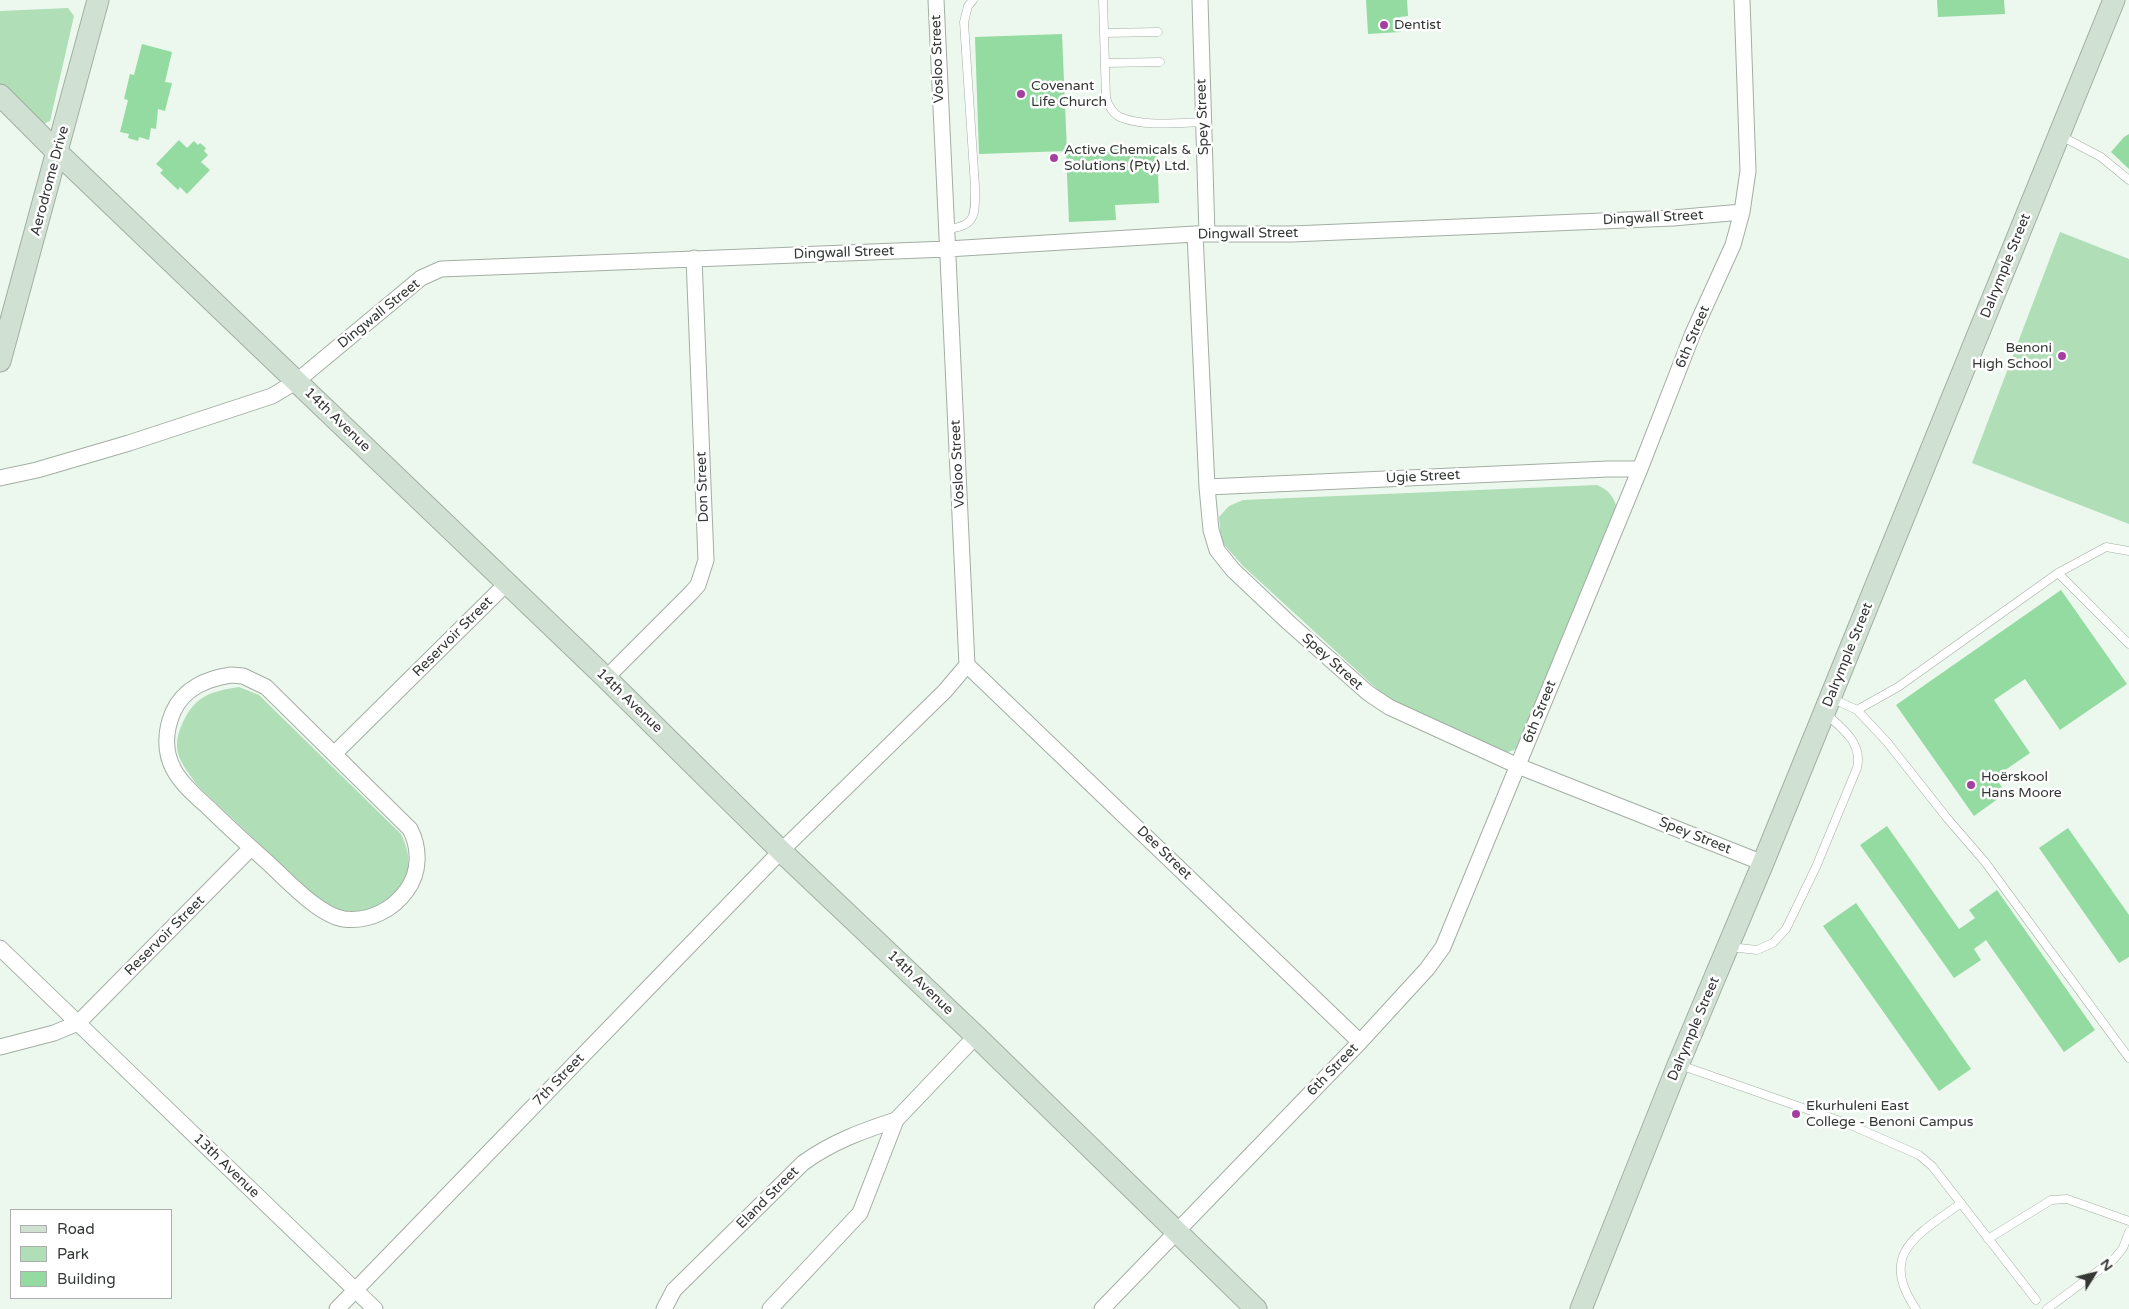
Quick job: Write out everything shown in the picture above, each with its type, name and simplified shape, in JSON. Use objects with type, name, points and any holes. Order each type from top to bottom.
[{"type":"street","name":"Aerodrome Drive","points":[[0,361],[6,318],[58,153],[98,0]]},
{"type":"street","name":"Vosloo Street","points":[[936,0],[967,665]]},
{"type":"street","name":"Spey Street","points":[[1200,0],[1204,122],[1201,234],[1206,487],[1210,530],[1218,550],[1233,570],[1295,629],[1368,693],[1389,707],[1518,766],[1763,863]]},
{"type":"street","name":"6th Street","points":[[1102,1309],[1360,1042],[1427,969],[1442,947],[1640,469],[1693,333],[1733,245],[1742,212],[1748,172],[1742,0]]},
{"type":"street","name":"Dalrymple Street","points":[[1580,1309],[1678,1064],[1763,863],[2114,0]]},
{"type":"street","name":"14th Avenue","points":[[0,95],[506,584],[606,678],[1256,1309]]},
{"type":"street","name":"Dingwall Street","points":[[0,478],[38,470],[259,402],[284,390],[421,278],[442,269],[947,249],[1201,234],[1292,234],[1673,218],[1742,212]]},
{"type":"street","name":"Don Street","points":[[606,678],[692,593],[698,585],[706,560],[694,258]]},
{"type":"street","name":"Ugie Street","points":[[1206,487],[1598,469],[1640,469]]},
{"type":"street","name":"Reservoir Street","points":[[335,753],[506,584]]},
{"type":"street","points":[[782,850],[946,691],[967,665]]},
{"type":"street","name":"Dee Street","points":[[967,665],[1360,1042]]},
{"type":"street","points":[[231,674],[243,676],[266,687],[410,829],[417,846],[417,863],[411,883],[406,892],[396,902],[374,916],[343,919],[316,905],[251,848],[191,792],[174,770],[166,747],[166,734],[174,710],[187,692],[207,680],[231,674]]},
{"type":"street","name":"Reservoir Street","points":[[78,1023],[251,848]]},
{"type":"street","name":"7th Street","points":[[337,1309],[782,850]]},
{"type":"street","name":"13th Avenue","points":[[0,948],[374,1309]]},
{"type":"street","points":[[0,1047],[54,1033],[78,1023]]},
{"type":"street","name":"Eland Street","points":[[770,1309],[860,1213],[896,1120],[976,1036]]},
{"type":"street","name":"Eland Street","points":[[664,1309],[674,1290],[803,1163],[822,1149],[842,1139],[896,1120]]},
{"type":"lane","points":[[946,229],[957,228],[967,224],[972,220],[974,213],[975,187],[964,22],[968,6],[973,0]]},
{"type":"lane","points":[[1103,0],[1106,98],[1110,108],[1119,117],[1154,124],[1204,122]]},
{"type":"lane","points":[[1105,33],[1158,32]]},
{"type":"lane","points":[[1105,63],[1160,62]]},
{"type":"lane","points":[[2059,135],[2101,157],[2129,180]]},
{"type":"lane","points":[[1857,710],[1898,687],[2058,572],[2106,547],[2129,551]]},
{"type":"lane","points":[[2058,572],[2129,644]]},
{"type":"lane","points":[[1827,705],[1857,710],[1887,742],[1946,818],[1985,862],[2129,1058]]},
{"type":"lane","points":[[1728,947],[1757,950],[1773,943],[1786,929],[1816,867],[1857,768],[1859,759],[1853,741],[1827,705]]},
{"type":"lane","points":[[1678,1064],[1846,1123],[1920,1155],[1932,1166],[2036,1300]]},
{"type":"lane","points":[[1988,1239],[2052,1200],[2067,1199],[2129,1221]]},
{"type":"lane","points":[[1916,1309],[1907,1296],[1900,1280],[1899,1269],[1902,1256],[1920,1234],[1961,1203]]},
{"type":"lane","points":[[2047,1309],[2114,1259],[2123,1248],[2129,1232]]},
{"type":"green space","points":[[68,8],[74,16],[50,121],[39,126],[0,87],[0,11]]},
{"type":"green space","name":"Benoni High School","points":[[2060,232],[2129,259],[2129,524],[1972,463]]},
{"type":"green space","points":[[1597,485],[1610,494],[1617,508],[1521,744],[1514,750],[1505,753],[1389,700],[1243,566],[1221,541],[1219,517],[1229,506],[1243,500]]},
{"type":"green space","points":[[239,687],[259,695],[401,834],[406,846],[409,865],[404,884],[399,891],[375,912],[337,913],[319,900],[197,785],[184,766],[177,750],[177,741],[178,734],[190,710],[201,699],[214,692]]},
{"type":"building","name":"Dentist","points":[[1366,0],[1407,0],[1408,16],[1400,17],[1401,32],[1368,34]]},
{"type":"building","points":[[1937,0],[2004,0],[2005,14],[1938,17]]},
{"type":"building","name":"Covenant Life Church","points":[[1062,34],[1067,151],[979,154],[975,37]]},
{"type":"building","points":[[142,44],[172,52],[165,82],[172,83],[165,111],[158,109],[156,129],[151,128],[149,140],[139,137],[138,141],[128,138],[129,134],[120,132],[128,100],[124,99],[130,74],[134,75]]},
{"type":"building","points":[[2129,134],[2129,169],[2111,152]]},
{"type":"building","points":[[179,140],[187,148],[194,141],[198,145],[200,143],[206,148],[204,151],[208,155],[201,162],[210,170],[187,194],[180,187],[178,190],[160,173],[163,170],[156,164]]},
{"type":"building","points":[[1157,147],[1159,203],[1115,205],[1116,220],[1069,222],[1066,151]]},
{"type":"building","points":[[2061,590],[2127,684],[2060,730],[2025,679],[1994,700],[2030,753],[1995,777],[2006,793],[1974,816],[1896,705]]},
{"type":"building","points":[[1887,826],[1959,929],[1975,918],[1969,910],[1997,890],[2095,1030],[2064,1052],[1986,940],[1974,949],[1981,960],[1954,978],[1860,845]]},
{"type":"building","points":[[2068,828],[2129,915],[2129,957],[2119,963],[2039,848]]},
{"type":"building","points":[[1856,903],[1971,1069],[1939,1091],[1823,926]]},
{"type":"place","name":"Dentist","points":[[1384,25]]},
{"type":"place","name":"Covenant Life Church","points":[[1021,94]]},
{"type":"place","name":"Active Chemicals & Solutions (Pty) Ltd.","points":[[1054,158]]},
{"type":"place","name":"Benoni High School","points":[[2062,356]]},
{"type":"place","name":"Hoërskool Hans Moore","points":[[1971,785]]},
{"type":"place","name":"Ekurhuleni East College - Benoni Campus","points":[[1796,1114]]}]
